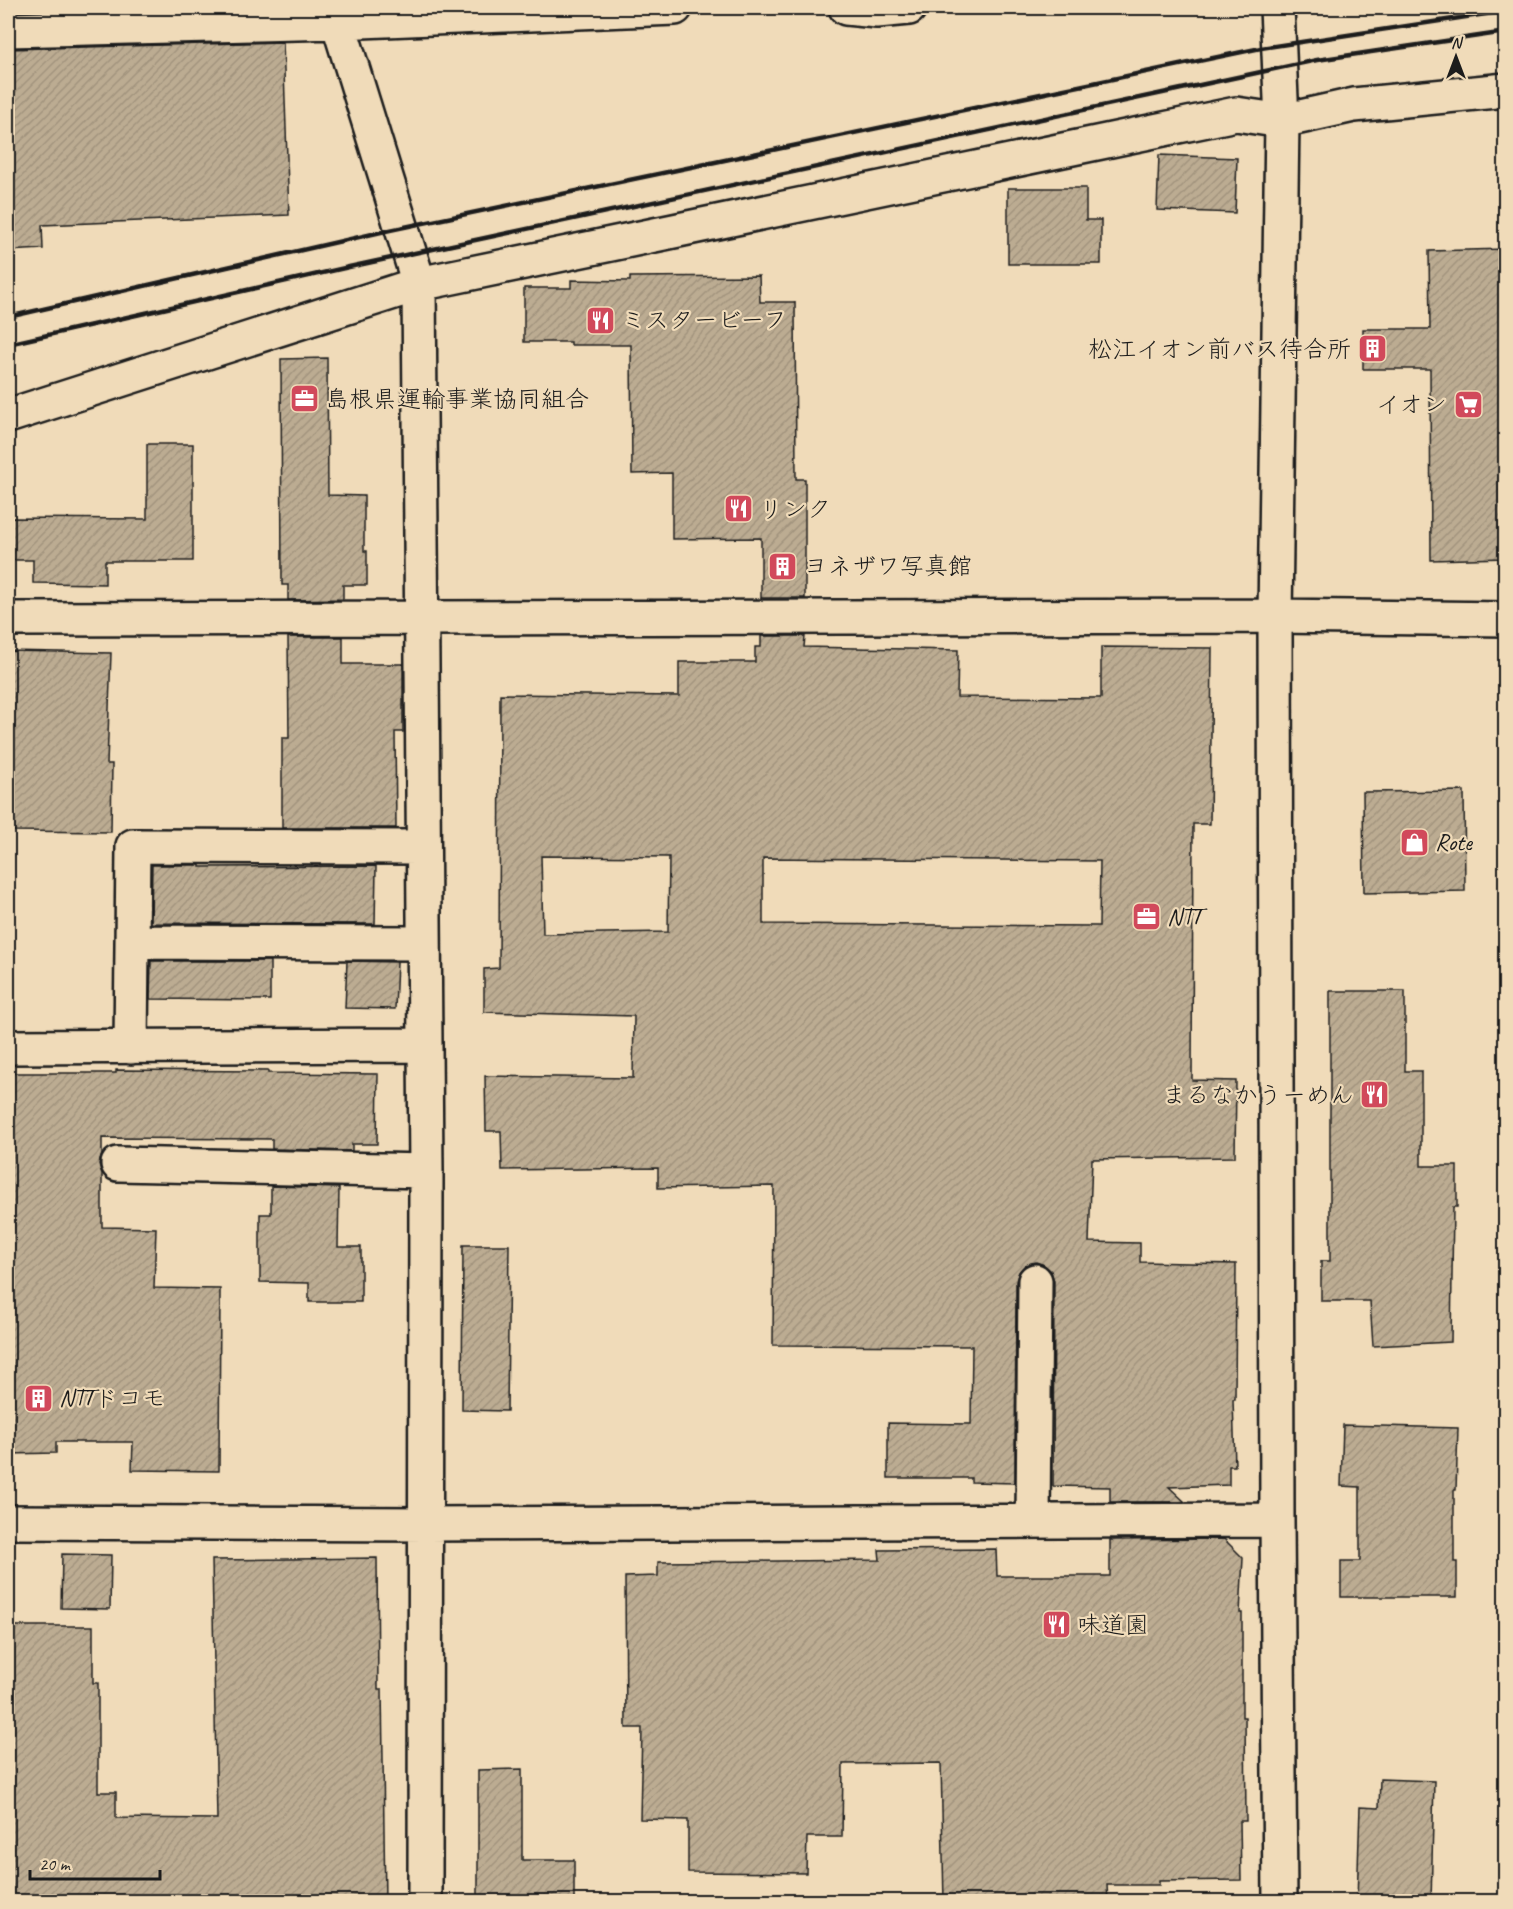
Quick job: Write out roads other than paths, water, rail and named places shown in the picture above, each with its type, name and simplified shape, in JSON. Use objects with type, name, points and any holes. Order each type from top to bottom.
[{"type":"street","points":[[8,30],[338,15],[675,8]]},
{"type":"street","points":[[846,8],[877,11],[909,8]]},
{"type":"street","points":[[1277,8],[1282,121],[1275,616],[1276,1520],[1280,1902]]},
{"type":"street","points":[[338,15],[419,284],[426,1171],[425,1902]]},
{"type":"street","points":[[8,416],[419,284],[1236,114],[1282,121],[1354,105],[1506,90]]},
{"type":"street","points":[[8,619],[1275,616],[1506,619]]},
{"type":"street","points":[[131,1047],[133,846],[423,847]]},
{"type":"street","points":[[132,942],[424,943]]},
{"type":"street","points":[[8,1047],[425,1046]]},
{"type":"street","points":[[118,1164],[426,1171]]},
{"type":"street","points":[[1033,1521],[1035,1281]]},
{"type":"street","points":[[8,1522],[427,1524],[1276,1520]]},
{"type":"railway","points":[[8,317],[390,230],[1261,48],[1506,11]]},
{"type":"railway","points":[[8,344],[349,267],[1317,60],[1506,32]]},
{"type":"place","name":"ミスタービーフ","points":[[600,320]]},
{"type":"place","name":"松江イオン前バス待合所","points":[[1372,349]]},
{"type":"place","name":"島根県運輸事業協同組合","points":[[304,399]]},
{"type":"place","name":"イオン","points":[[1468,404]]},
{"type":"place","name":"リンク","points":[[738,509]]},
{"type":"place","name":"ヨネザワ写真館","points":[[783,566]]},
{"type":"place","name":"Rote","points":[[1414,842]]},
{"type":"place","name":"NTT","points":[[1146,917]]},
{"type":"place","name":"まるなかうーめん","points":[[1375,1095]]},
{"type":"place","name":"NTTドコモ","points":[[38,1398]]},
{"type":"place","name":"味道園","points":[[1056,1625]]}]
